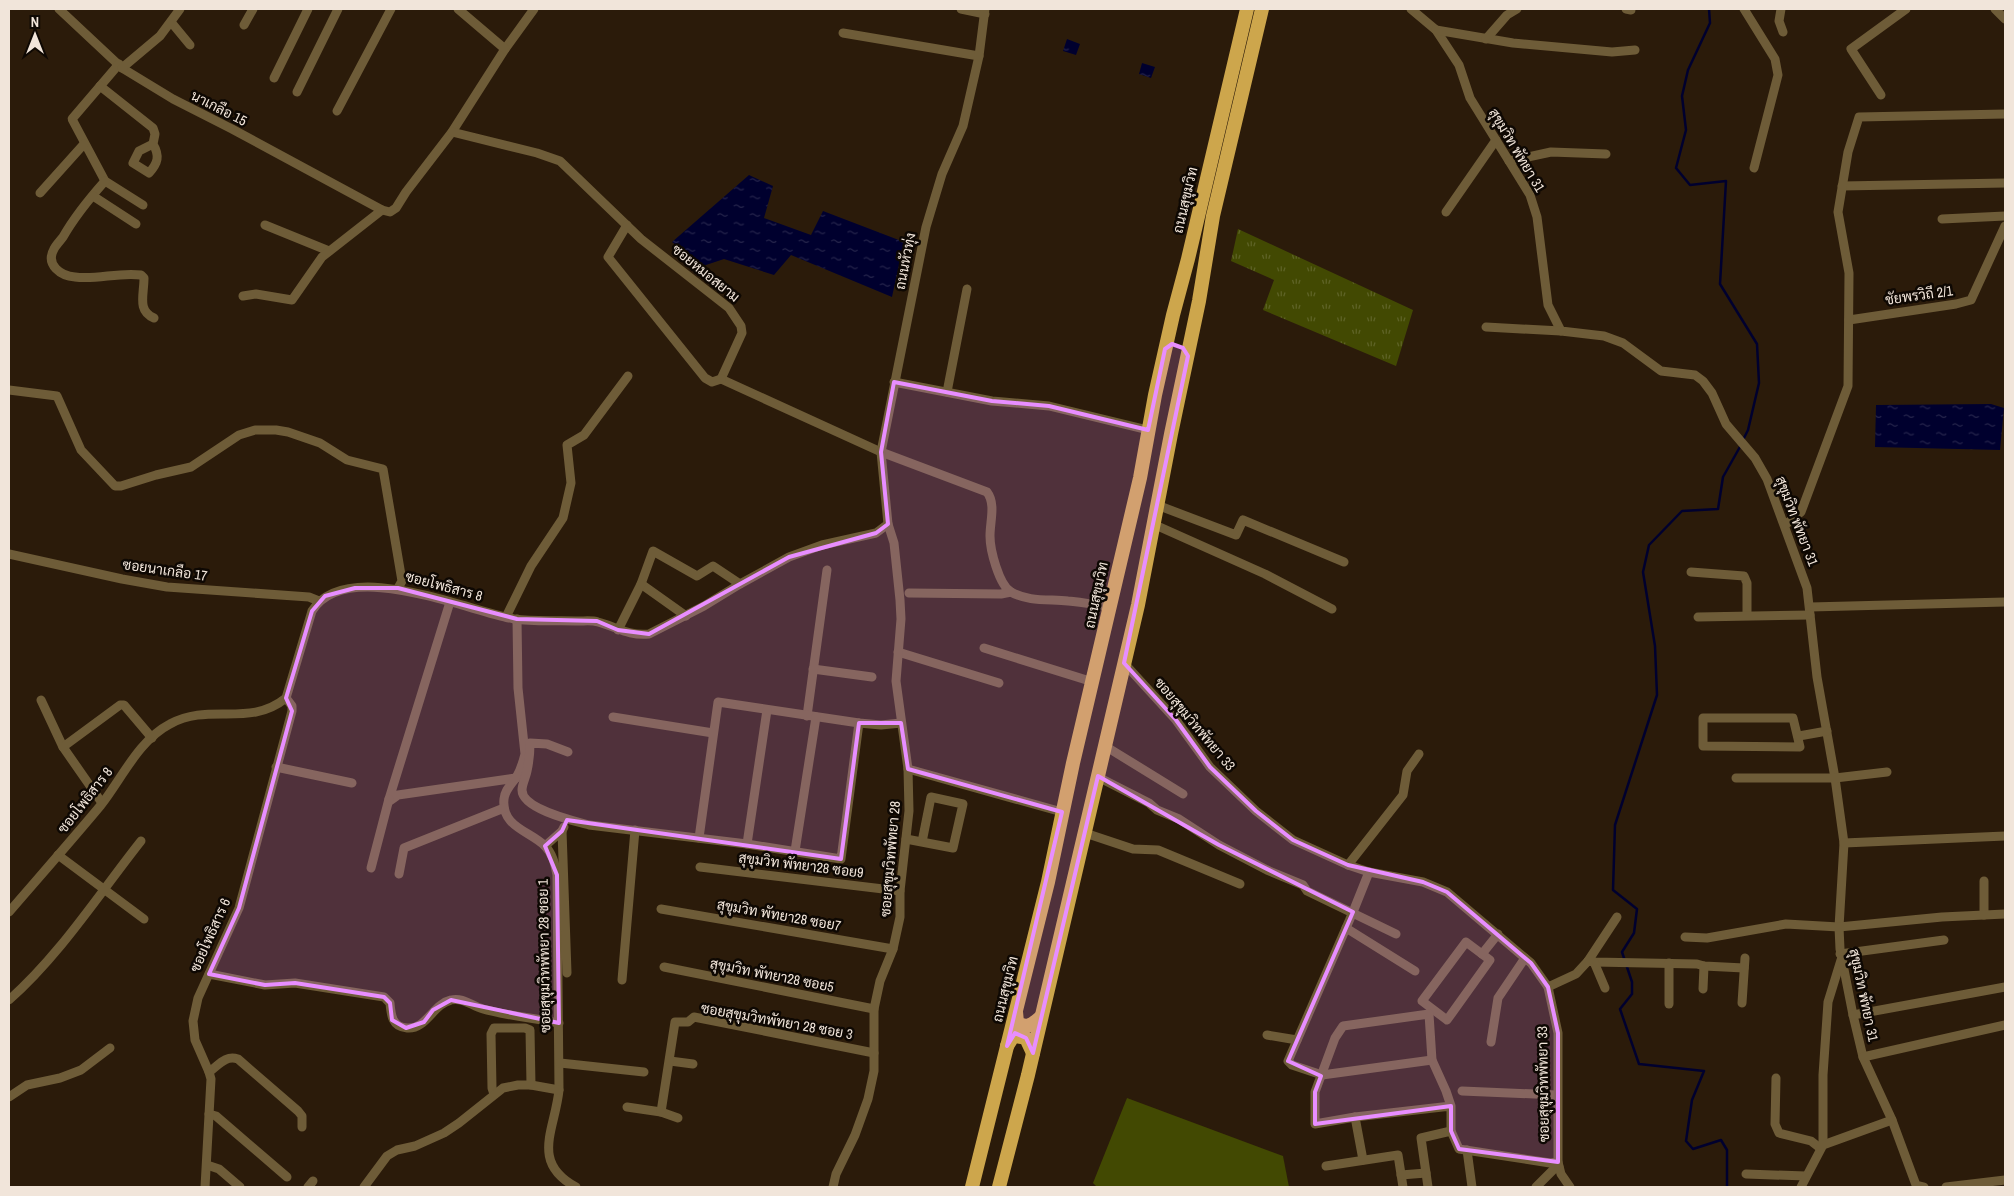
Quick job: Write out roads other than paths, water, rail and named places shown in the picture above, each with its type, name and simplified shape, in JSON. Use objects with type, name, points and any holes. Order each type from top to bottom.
[{"type":"highway","name":"ถนนสุขุมวิท","points":[[972,1187],[1048,882],[1062,812],[1140,478],[1165,349],[1247,9]]},
{"type":"highway","points":[[999,1187],[1033,1053],[1124,663],[1188,356],[1213,216],[1262,9]]},
{"type":"highway","points":[[1165,349],[1168,345],[1176,344],[1183,348],[1188,356]]},
{"type":"highway","points":[[1016,1011],[1017,1022],[1024,1027],[1041,1017]]},
{"type":"highway","points":[[1007,1046],[1012,1038],[1021,1036],[1026,1038],[1033,1053]]},
{"type":"street","name":"นาเกลือ 15","points":[[58,9],[120,66],[173,99],[382,210]]},
{"type":"street","points":[[143,205],[105,181],[72,119],[120,66],[160,36],[180,9]]},
{"type":"street","points":[[244,25],[253,9]]},
{"type":"street","points":[[274,78],[308,9]]},
{"type":"street","points":[[297,92],[338,9]]},
{"type":"street","points":[[337,111],[391,9]]},
{"type":"street","points":[[458,9],[505,49]]},
{"type":"street","points":[[243,296],[256,294],[292,300],[307,276],[329,251],[382,210],[390,212],[396,208],[452,132],[505,49],[534,9]]},
{"type":"street","points":[[961,9],[985,11]]},
{"type":"street","name":"สุขุมวิท พัทยา 31","points":[[1412,9],[1436,30],[1459,65],[1470,98],[1530,195],[1536,217],[1548,305],[1561,332],[1604,336],[1623,343],[1661,371],[1695,375],[1703,381],[1726,424],[1750,453],[1767,479],[1807,588],[1817,677],[1835,778],[1844,843],[1839,927],[1841,957],[1852,1015],[1863,1057],[1892,1120],[1918,1186]]},
{"type":"street","points":[[1486,39],[1507,15],[1517,9]]},
{"type":"street","points":[[1744,9],[1775,58],[1778,75],[1754,168]]},
{"type":"street","points":[[1781,9],[1778,15],[1783,32]]},
{"type":"street","points":[[1881,95],[1851,49],[1906,9]]},
{"type":"street","points":[[1995,9],[2005,19]]},
{"type":"street","name":"ถนนหัวทุ่ง","points":[[888,524],[881,452],[894,382],[926,227],[942,174],[963,126],[979,56],[985,11]]},
{"type":"street","points":[[171,22],[190,44]]},
{"type":"street","points":[[1436,30],[1486,39],[1612,52],[1635,50]]},
{"type":"street","points":[[843,33],[979,56]]},
{"type":"street","points":[[100,86],[153,128],[155,134],[153,144]]},
{"type":"street","points":[[1785,525],[1801,512],[1848,386],[1849,272],[1838,212],[1848,152],[1859,117],[2005,114]]},
{"type":"street","name":"ซอยหมอสยาม","points":[[452,132],[537,152],[560,162],[641,239],[729,308],[736,316],[742,333],[721,379]]},
{"type":"street","points":[[1446,212],[1496,140]]},
{"type":"street","points":[[40,193],[84,144]]},
{"type":"street","points":[[1509,161],[1552,152],[1606,154]]},
{"type":"street","points":[[105,181],[77,214],[54,248],[52,265],[62,273],[74,277],[120,274],[141,275],[144,278],[143,310],[147,315],[154,318]]},
{"type":"street","points":[[1842,186],[2005,183]]},
{"type":"street","points":[[92,196],[136,224]]},
{"type":"street","points":[[1942,219],[2005,216]]},
{"type":"street","points":[[266,225],[329,251]]},
{"type":"street","points":[[627,225],[608,257],[705,378],[712,382],[721,379],[881,452],[987,492],[992,498],[990,538],[992,552],[1006,588],[1024,598],[1068,601],[1110,607]]},
{"type":"street","name":"ชัยพรวิถี 2/1","points":[[1849,320],[1956,304],[1971,300],[2005,226]]},
{"type":"street","points":[[948,392],[967,289]]},
{"type":"street","points":[[1486,327],[1561,332]]},
{"type":"street","points":[[506,617],[531,566],[563,518],[571,483],[567,445],[584,435],[628,376]]},
{"type":"street","points":[[894,382],[992,401],[1049,406],[1148,430]]},
{"type":"street","points":[[9,390],[57,396],[81,450],[115,486],[190,467],[239,435],[262,430],[288,432],[320,443],[348,460],[383,468],[402,581],[398,588]]},
{"type":"street","points":[[1157,505],[1236,535],[1243,520],[1344,562]]},
{"type":"street","name":"ซอยโพธิสาร 8","points":[[319,601],[333,593],[355,588],[398,588],[516,619],[597,621],[618,630],[640,635],[649,634],[686,616],[789,556],[822,545],[876,533],[888,524]]},
{"type":"street","name":"ซอยสุขุมวิทพัทยา 28","points":[[833,1187],[836,1174],[855,1135],[868,1099],[874,1071],[874,1009],[880,981],[893,949],[900,917],[900,891],[909,810],[908,769],[896,681],[901,619],[900,600],[894,543],[888,524]]},
{"type":"street","points":[[1153,524],[1265,574],[1332,609]]},
{"type":"street","points":[[618,630],[641,584],[653,551],[697,576],[713,566],[740,584]]},
{"type":"street","name":"ซอยนาเกลือ 17","points":[[9,554],[161,586],[309,597],[319,601]]},
{"type":"street","points":[[795,851],[811,716],[813,669],[827,570]]},
{"type":"street","points":[[1691,572],[1744,576],[1747,583],[1747,615]]},
{"type":"street","points":[[641,584],[686,616]]},
{"type":"street","points":[[909,592],[1001,594],[1011,592]]},
{"type":"street","points":[[286,698],[312,611],[319,601]]},
{"type":"street","points":[[371,868],[415,709],[450,602]]},
{"type":"street","points":[[1698,617],[2005,602]]},
{"type":"street","points":[[516,619],[518,688],[525,754],[523,765],[507,789],[504,808],[511,823],[545,846],[562,831],[568,820]]},
{"type":"street","points":[[984,648],[1093,682]]},
{"type":"street","points":[[898,652],[999,683]]},
{"type":"street","name":"ซอยสุขุมวิทพัทยา 33","points":[[1124,663],[1176,720],[1210,767],[1256,811],[1293,840],[1348,866],[1423,882],[1447,892],[1498,934],[1541,975],[1548,986],[1558,1033],[1559,1164],[1564,1180],[1570,1187]]},
{"type":"street","points":[[813,669],[872,677]]},
{"type":"street","name":"ซอยโพธิสาร 8","points":[[9,912],[102,803],[152,738],[164,727],[186,717],[199,714],[261,712],[277,706],[286,698]]},
{"type":"street","name":"ซอยโพธิสาร 6","points":[[205,1187],[211,1086],[209,1072],[195,1040],[193,1021],[198,998],[238,908],[292,711],[292,706],[286,698]]},
{"type":"street","points":[[41,700],[63,747],[102,803]]},
{"type":"street","points":[[699,838],[718,702],[859,723],[881,725],[901,723]]},
{"type":"street","points":[[63,747],[120,705],[124,705],[152,738]]},
{"type":"street","points":[[747,844],[767,710]]},
{"type":"street","points":[[613,717],[713,733]]},
{"type":"street","points":[[1702,718],[1793,718],[1799,736],[1800,747],[1703,746],[1702,718]]},
{"type":"street","points":[[568,752],[547,744],[530,743],[522,790],[523,796],[530,804],[568,820],[589,825],[747,844],[841,860],[859,723]]},
{"type":"street","points":[[1799,736],[1827,731]]},
{"type":"street","points":[[1105,746],[1183,794]]},
{"type":"street","points":[[1348,866],[1403,795],[1406,771],[1419,754]]},
{"type":"street","points":[[276,767],[352,783]]},
{"type":"street","points":[[908,769],[1062,812]]},
{"type":"street","points":[[1736,778],[1835,778],[1887,772]]},
{"type":"street","points":[[1098,777],[1149,803],[1157,810],[1179,819],[1219,845],[1303,886],[1307,891],[1354,912],[1396,934]]},
{"type":"street","points":[[389,799],[391,800],[398,795],[516,778]]},
{"type":"street","points":[[906,839],[953,848],[962,804],[931,797],[922,842]]},
{"type":"street","points":[[399,874],[404,848],[504,808]]},
{"type":"street","points":[[622,980],[635,830]]},
{"type":"street","points":[[562,831],[567,973]]},
{"type":"street","points":[[1085,833],[1133,850],[1158,850],[1240,884]]},
{"type":"street","points":[[1844,843],[2005,836]]},
{"type":"street","points":[[9,1000],[63,943],[141,840]]},
{"type":"street","name":"ซอยสุขุมวิทพัทยา 28 ซอย 1","points":[[545,846],[553,859],[557,875],[560,1063],[559,1090],[553,1116],[550,1162],[558,1175],[576,1187]]},
{"type":"street","points":[[58,855],[102,890],[144,919]]},
{"type":"street","name":"สุขุมวิท พัทยา28 ซอย9","points":[[700,867],[900,891]]},
{"type":"street","points":[[1369,872],[1354,912],[1288,1061],[1292,1065],[1322,1075],[1432,1060]]},
{"type":"street","points":[[1984,881],[1984,915]]},
{"type":"street","name":"สุขุมวิท พัทยา28 ซอย7","points":[[661,909],[893,949]]},
{"type":"street","points":[[1685,937],[1707,938],[1786,924],[1839,927],[2005,914]]},
{"type":"street","points":[[1548,986],[1576,974],[1591,962],[1618,918]]},
{"type":"street","points":[[1346,928],[1416,971]]},
{"type":"street","points":[[1482,954],[1498,934]]},
{"type":"street","points":[[1801,1187],[1822,1147],[1823,1075],[1828,1002],[1841,957],[1944,940]]},
{"type":"street","points":[[1466,942],[1482,954],[1490,960],[1447,1020],[1422,1001],[1466,942]]},
{"type":"street","points":[[1490,1042],[1498,998],[1525,958]]},
{"type":"street","points":[[1742,1002],[1745,958]]},
{"type":"street","points":[[1591,962],[1697,964],[1744,968]]},
{"type":"street","points":[[1591,962],[1605,988]]},
{"type":"street","points":[[1669,963],[1669,1004]]},
{"type":"street","points":[[1703,989],[1704,966]]},
{"type":"street","name":"สุขุมวิท พัทยา28 ซอย5","points":[[664,967],[874,1009]]},
{"type":"street","points":[[208,974],[265,985],[295,983],[384,997],[390,1003],[392,1020],[397,1025],[406,1028],[412,1028],[424,1022],[433,1010],[442,1003],[451,1000],[461,1000],[483,1009],[559,1023]]},
{"type":"street","points":[[1852,1015],[2005,987]]},
{"type":"street","points":[[1451,1106],[1355,1117],[1315,1124],[1315,1092],[1335,1038],[1343,1026],[1429,1014],[1432,1060],[1451,1106],[1451,1131],[1459,1149],[1559,1164]]},
{"type":"street","name":"ซอยสุขุมวิทพัทยา 28 ซอย 3","points":[[661,1112],[676,1022],[688,1022],[694,1017],[874,1053]]},
{"type":"street","points":[[1863,1057],[2005,1025]]},
{"type":"street","points":[[494,1094],[492,1088],[491,1034],[494,1028],[525,1028],[530,1030],[532,1085]]},
{"type":"street","points":[[1267,1035],[1297,1040]]},
{"type":"street","points":[[9,1097],[27,1084],[60,1078],[81,1070],[110,1048]]},
{"type":"street","points":[[209,1072],[226,1058],[238,1059],[298,1111],[302,1116],[302,1127]]},
{"type":"street","points":[[670,1061],[693,1064]]},
{"type":"street","points":[[560,1063],[644,1072]]},
{"type":"street","points":[[1776,1078],[1775,1124],[1779,1133],[1811,1140],[1822,1147]]},
{"type":"street","points":[[364,1187],[387,1156],[397,1150],[415,1146],[444,1133],[494,1094],[508,1086],[532,1085],[559,1090]]},
{"type":"street","points":[[1462,1091],[1557,1095]]},
{"type":"street","points":[[627,1108],[661,1112],[678,1118]]},
{"type":"street","points":[[210,1114],[216,1116],[286,1177]]},
{"type":"street","points":[[1355,1117],[1363,1160]]},
{"type":"street","points":[[1822,1147],[1892,1120]]},
{"type":"street","points":[[1428,1187],[1421,1138],[1451,1131]]},
{"type":"street","points":[[1467,1150],[1472,1187]]},
{"type":"street","points":[[1326,1166],[1398,1155],[1403,1187]]},
{"type":"street","points":[[1536,1187],[1559,1164]]},
{"type":"street","points":[[207,1165],[219,1169],[240,1187]]},
{"type":"street","points":[[1401,1176],[1426,1172]]},
{"type":"street","points":[[1746,1174],[1806,1176]]},
{"type":"street","points":[[1946,1187],[2005,1180]]},
{"type":"water","points":[[1067,39],[1080,44],[1076,55],[1063,51]]},
{"type":"water","points":[[1142,63],[1155,67],[1151,78],[1139,74]]},
{"type":"water","points":[[749,175],[773,186],[764,218],[811,235],[823,211],[904,242],[892,297],[791,255],[774,275],[724,259],[703,266],[672,242]]},
{"type":"water","points":[[1991,404],[2004,408],[2000,450],[1875,447],[1876,405]]},
{"type":"waterway","points":[[1709,9],[1710,23],[1688,70],[1682,96],[1686,130],[1676,168],[1690,185],[1726,181],[1720,284],[1757,344],[1759,383],[1748,430],[1743,440]]},
{"type":"waterway","points":[[1727,1187],[1727,1150],[1721,1140],[1693,1149],[1686,1141],[1692,1100],[1704,1071],[1639,1064],[1620,1009],[1632,994],[1632,982],[1622,952],[1634,933],[1637,909],[1613,890],[1615,825],[1657,695],[1655,646],[1643,572],[1649,545],[1682,511],[1718,509],[1723,477],[1741,445]]}]
